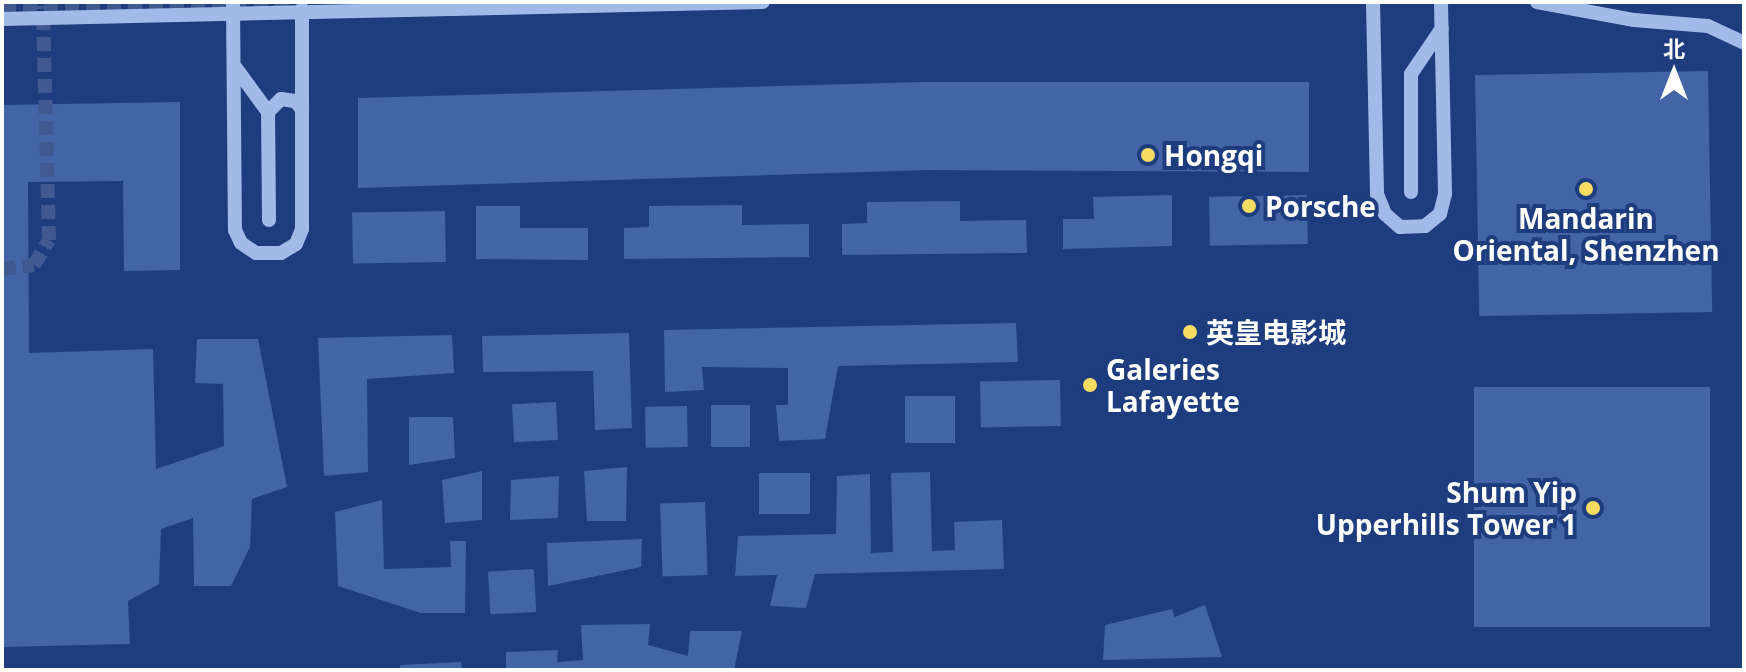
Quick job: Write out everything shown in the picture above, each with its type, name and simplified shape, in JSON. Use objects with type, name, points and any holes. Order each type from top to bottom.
[{"type":"street","points":[[6,13],[233,6],[302,9],[763,2]]},
{"type":"street","points":[[1373,2],[1377,194],[1385,214],[1400,227],[1425,226],[1440,214],[1445,194],[1441,2]]},
{"type":"street","points":[[1537,2],[1634,20],[1708,26],[1744,43]]},
{"type":"street","points":[[233,6],[235,230],[241,243],[256,253],[281,253],[296,244],[302,229],[302,9]]},
{"type":"street","points":[[1411,192],[1408,89],[1416,63],[1442,28]]},
{"type":"street","points":[[234,64],[268,112],[269,220]]},
{"type":"street","points":[[268,112],[281,99],[295,101],[302,109]]},
{"type":"building","points":[[1708,71],[1712,312],[1479,316],[1475,75]]},
{"type":"building","points":[[922,82],[1309,82],[1309,172],[927,170],[358,188],[358,98]]},
{"type":"building","points":[[180,102],[180,270],[124,271],[123,181],[28,182],[29,353],[153,349],[156,469],[224,446],[223,384],[195,383],[197,339],[258,339],[287,487],[252,499],[250,547],[231,586],[194,586],[193,518],[161,529],[159,584],[128,601],[130,644],[2,647],[2,105]]},
{"type":"building","points":[[1172,195],[1172,246],[1063,249],[1063,219],[1094,219],[1093,197]]},
{"type":"building","points":[[1307,195],[1308,244],[1210,246],[1209,197]]},
{"type":"building","points":[[960,201],[960,221],[1026,220],[1027,253],[842,255],[842,224],[867,223],[867,202]]},
{"type":"building","points":[[742,205],[742,225],[809,224],[809,257],[624,259],[624,228],[649,227],[649,206]]},
{"type":"building","points":[[476,206],[520,206],[520,228],[588,228],[588,260],[476,259]]},
{"type":"building","points":[[445,211],[446,262],[353,264],[352,213]]},
{"type":"building","points":[[1016,323],[1018,362],[838,366],[825,439],[779,441],[776,405],[788,405],[788,368],[702,367],[704,390],[665,392],[664,330]]},
{"type":"building","points":[[629,333],[632,428],[595,430],[593,371],[483,372],[482,336]]},
{"type":"building","points":[[452,335],[454,373],[367,379],[368,472],[324,476],[318,338]]},
{"type":"building","points":[[1060,380],[1061,426],[981,427],[980,381]]},
{"type":"building","name":"Shum Yip Upperhills Tower 1","points":[[1474,387],[1710,387],[1710,627],[1474,627]]},
{"type":"building","points":[[905,396],[955,396],[955,443],[905,443]]},
{"type":"building","points":[[556,402],[558,440],[514,442],[512,404]]},
{"type":"building","points":[[711,405],[750,405],[750,447],[711,447]]},
{"type":"building","points":[[687,406],[688,447],[646,448],[645,407]]},
{"type":"building","points":[[409,417],[453,417],[455,458],[409,465]]},
{"type":"building","points":[[627,467],[626,521],[587,521],[584,471]]},
{"type":"building","points":[[482,471],[482,520],[445,523],[442,480]]},
{"type":"building","points":[[930,472],[932,551],[955,550],[954,522],[1002,520],[1004,569],[815,574],[806,608],[770,606],[777,575],[735,576],[738,536],[836,534],[837,476],[870,474],[871,553],[893,552],[891,473]]},
{"type":"building","points":[[759,473],[810,473],[810,514],[759,514]]},
{"type":"building","points":[[559,476],[558,518],[510,520],[511,480]]},
{"type":"building","points":[[382,500],[384,569],[451,567],[450,541],[466,541],[465,613],[421,613],[338,586],[335,512]]},
{"type":"building","points":[[705,502],[708,575],[663,577],[660,504]]},
{"type":"building","points":[[642,539],[641,567],[548,586],[547,543]]},
{"type":"building","points":[[534,569],[536,612],[490,614],[488,571]]},
{"type":"building","points":[[1205,605],[1222,657],[1103,660],[1105,625],[1172,609],[1175,617]]},
{"type":"building","points":[[650,624],[648,645],[688,656],[690,631],[742,631],[734,670],[506,670],[506,652],[558,650],[557,662],[583,660],[581,625]]},
{"type":"building","points":[[461,662],[462,670],[400,670],[400,665]]},
{"type":"tunnel","points":[[2,7],[305,2]]},
{"type":"tunnel","points":[[2,269],[34,265],[49,240],[43,6]]},
{"type":"place","name":"Hongqi","points":[[1148,155]]},
{"type":"place","name":"Mandarin Oriental, Shenzhen","points":[[1586,189]]},
{"type":"place","name":"Porsche","points":[[1249,206]]},
{"type":"place","name":"英皇电影城","points":[[1190,332]]},
{"type":"place","name":"Galeries Lafayette","points":[[1090,385]]},
{"type":"place","name":"Shum Yip Upperhills Tower 1","points":[[1593,508]]}]
